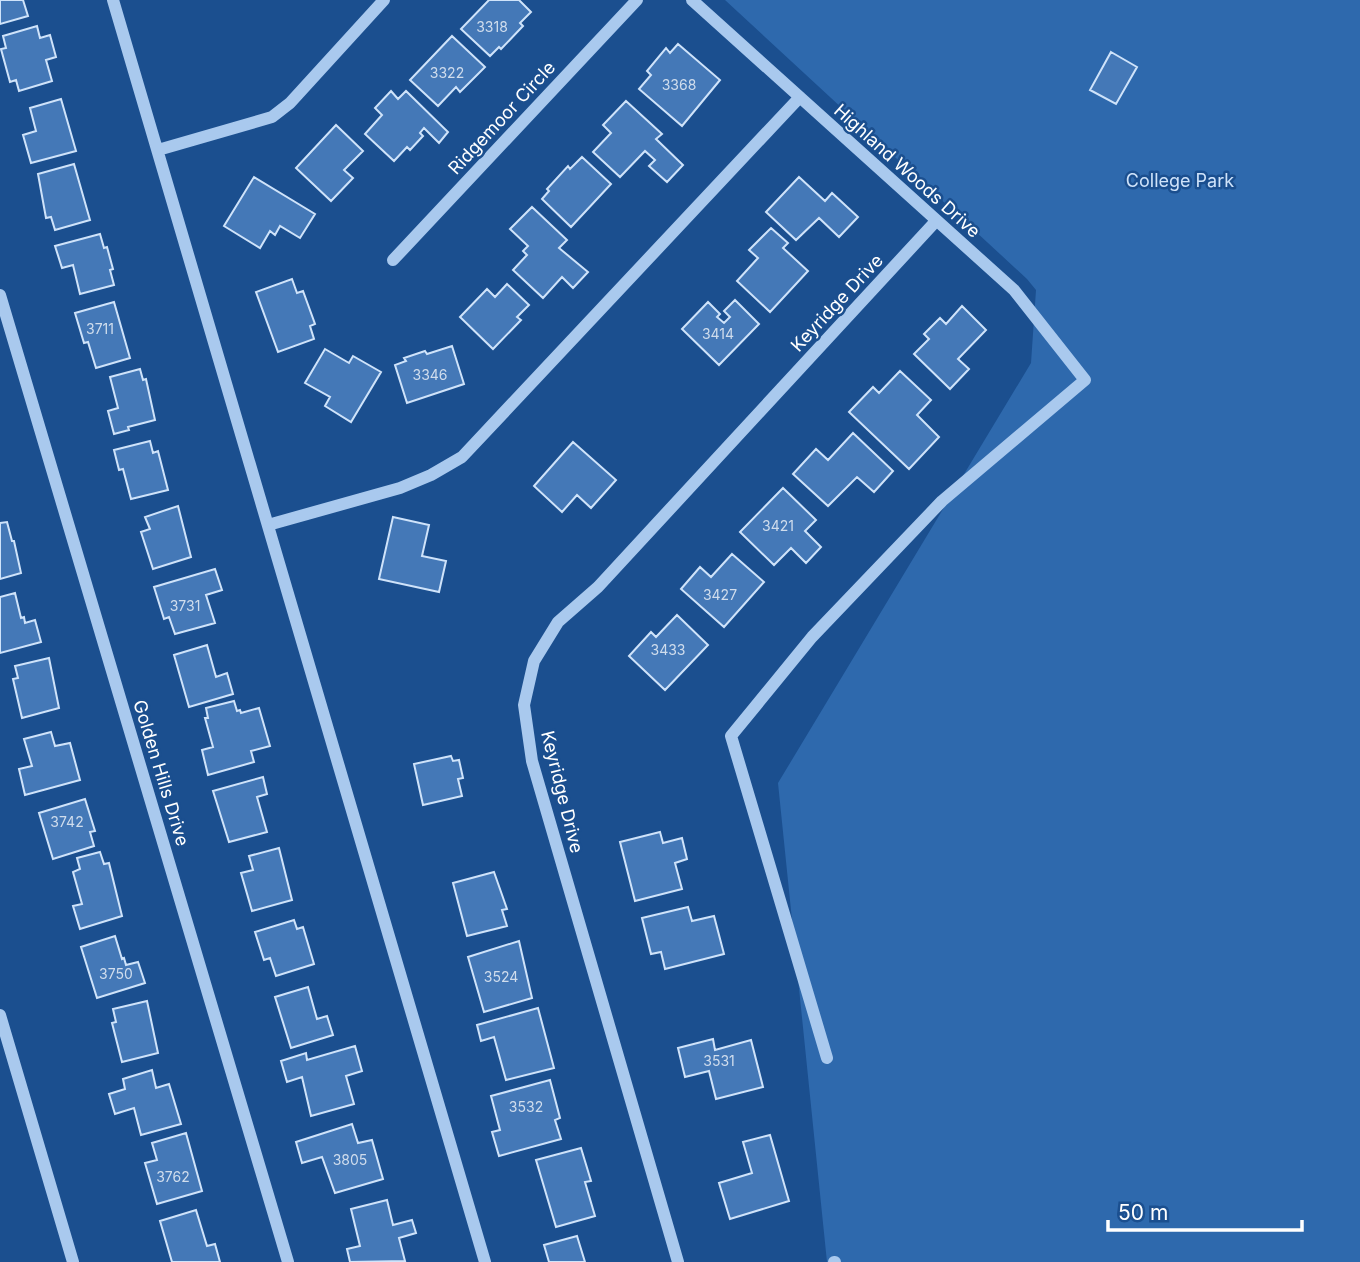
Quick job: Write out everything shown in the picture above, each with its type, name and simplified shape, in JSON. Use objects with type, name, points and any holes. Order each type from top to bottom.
[{"type":"street","points":[[113,0],[485,1262]]},
{"type":"street","points":[[158,150],[272,117],[290,103],[384,0]]},
{"type":"street","name":"Ridgemoor Circle","points":[[393,260],[637,0]]},
{"type":"street","name":"Highland Woods Drive","points":[[692,0],[1014,290],[1084,380],[942,501],[812,637],[731,736],[827,1058]]},
{"type":"street","points":[[268,524],[400,488],[431,475],[462,457],[800,97]]},
{"type":"street","name":"Keyridge Drive","points":[[678,1262],[532,761],[524,705],[534,661],[558,622],[598,587],[936,221]]},
{"type":"street","name":"Golden Hills Drive","points":[[0,295],[288,1262]]},
{"type":"street","points":[[0,1015],[73,1262]]},
{"type":"green space","name":"College Park","points":[[725,0],[1360,0],[1360,1262],[827,1262],[778,783],[1031,363],[1036,290]]},
{"type":"building","points":[[0,0],[23,0],[28,16],[0,24]]},
{"type":"building","points":[[489,0],[519,0],[531,12],[520,23],[523,26],[501,49],[499,47],[490,56],[461,29]]},
{"type":"building","points":[[37,26],[40,38],[50,35],[56,57],[46,60],[52,81],[19,91],[16,80],[10,82],[1,49],[6,48],[3,36]]},
{"type":"building","points":[[452,36],[485,67],[460,92],[456,87],[438,106],[410,80]]},
{"type":"building","points":[[678,44],[720,80],[682,126],[639,89],[651,75],[647,71],[666,48],[670,53]]},
{"type":"building","points":[[1111,52],[1137,67],[1116,104],[1090,90]]},
{"type":"building","points":[[391,91],[398,99],[406,91],[448,132],[439,143],[424,128],[420,133],[423,136],[410,150],[407,147],[394,161],[365,134],[382,115],[375,108]]},
{"type":"building","points":[[61,99],[76,151],[31,163],[23,135],[36,131],[30,108]]},
{"type":"building","points":[[626,101],[662,134],[656,139],[683,165],[667,182],[649,166],[655,160],[645,151],[620,177],[593,152],[611,133],[603,125]]},
{"type":"building","points":[[336,125],[363,151],[344,170],[353,178],[331,201],[296,168]]},
{"type":"building","points":[[582,157],[611,184],[571,227],[542,199],[549,191],[547,189],[568,166],[570,169]]},
{"type":"building","points":[[74,164],[90,220],[55,230],[51,217],[46,218],[38,174]]},
{"type":"building","points":[[254,177],[315,214],[300,238],[280,226],[275,235],[270,231],[260,248],[224,226]]},
{"type":"building","points":[[799,177],[825,201],[832,193],[858,217],[839,237],[819,218],[796,240],[766,212]]},
{"type":"building","points":[[532,207],[567,240],[559,248],[588,272],[573,288],[562,277],[543,298],[513,270],[527,255],[523,251],[528,246],[510,229]]},
{"type":"building","points":[[771,228],[788,243],[783,248],[808,271],[770,312],[737,281],[758,258],[749,250]]},
{"type":"building","points":[[100,234],[104,248],[107,247],[114,285],[80,294],[73,265],[62,268],[55,246]]},
{"type":"building","points":[[292,279],[297,293],[303,291],[315,324],[310,326],[314,339],[278,352],[256,292]]},
{"type":"building","points":[[507,284],[529,305],[517,317],[521,320],[493,349],[460,317],[487,289],[495,297]]},
{"type":"building","points":[[735,300],[759,324],[719,365],[682,329],[708,302],[720,314],[717,317],[724,323],[730,317],[724,311]]},
{"type":"building","points":[[114,302],[130,358],[96,368],[88,342],[84,343],[75,313]]},
{"type":"building","points":[[962,306],[986,330],[958,359],[969,369],[950,389],[914,354],[929,339],[924,334],[940,318],[946,324]]},
{"type":"building","points":[[452,346],[464,384],[407,403],[395,365],[406,361],[404,358],[425,351],[427,354]]},
{"type":"building","points":[[325,349],[349,363],[353,356],[381,372],[351,422],[325,406],[330,397],[305,383]]},
{"type":"building","points":[[140,369],[143,380],[146,379],[155,420],[128,427],[129,430],[114,434],[108,411],[118,408],[110,377]]},
{"type":"building","points":[[900,371],[931,400],[917,415],[939,437],[909,469],[849,412],[873,387],[879,393]]},
{"type":"building","points":[[853,433],[893,471],[874,492],[857,477],[828,506],[793,474],[816,449],[828,460]]},
{"type":"building","points":[[150,441],[153,453],[158,451],[168,490],[131,499],[123,469],[119,470],[114,450]]},
{"type":"building","points":[[573,442],[616,480],[591,508],[577,495],[562,512],[534,486]]},
{"type":"building","points":[[783,488],[816,520],[805,531],[821,547],[806,563],[791,548],[774,565],[740,532]]},
{"type":"building","points":[[178,506],[191,557],[153,569],[141,532],[150,529],[145,517]]},
{"type":"building","points":[[393,517],[429,525],[422,556],[446,561],[439,592],[379,579]]},
{"type":"building","points":[[7,522],[21,573],[0,579],[0,523]]},
{"type":"building","points":[[732,554],[764,582],[724,627],[681,589],[700,567],[711,577]]},
{"type":"building","points":[[215,569],[222,590],[206,595],[215,623],[175,634],[169,617],[164,619],[154,587]]},
{"type":"building","points":[[15,593],[21,618],[24,617],[25,623],[35,620],[41,642],[0,653],[0,597]]},
{"type":"building","points":[[677,615],[708,645],[665,690],[629,656],[651,632],[656,637]]},
{"type":"building","points":[[207,645],[216,677],[227,673],[233,694],[189,707],[174,655]]},
{"type":"building","points":[[49,658],[59,708],[22,718],[13,679],[18,678],[15,666]]},
{"type":"building","points":[[234,701],[237,711],[240,710],[241,713],[259,708],[270,746],[251,751],[254,762],[208,775],[202,750],[213,747],[205,718],[208,718],[206,708]]},
{"type":"building","points":[[51,732],[55,746],[70,743],[80,780],[25,795],[19,769],[32,766],[24,739]]},
{"type":"building","points":[[451,756],[453,761],[459,760],[463,778],[458,779],[462,796],[423,805],[414,764]]},
{"type":"building","points":[[263,777],[267,794],[257,797],[267,832],[229,842],[213,791]]},
{"type":"building","points":[[85,799],[95,831],[90,832],[94,846],[53,859],[39,813]]},
{"type":"building","points":[[660,832],[663,843],[682,838],[687,859],[675,863],[682,889],[635,901],[620,842]]},
{"type":"building","points":[[279,848],[292,900],[252,911],[241,873],[253,870],[249,856]]},
{"type":"building","points":[[100,852],[104,864],[109,863],[122,916],[80,929],[73,906],[82,904],[73,872],[80,869],[77,858]]},
{"type":"building","points":[[494,872],[507,909],[502,910],[507,926],[467,936],[453,883]]},
{"type":"building","points":[[688,907],[692,921],[714,916],[724,954],[665,969],[661,952],[651,954],[642,918]]},
{"type":"building","points":[[294,920],[297,929],[303,927],[314,964],[276,976],[270,958],[264,960],[255,932]]},
{"type":"building","points":[[115,936],[122,959],[124,958],[126,965],[138,962],[145,983],[97,998],[81,947]]},
{"type":"building","points":[[519,941],[532,998],[484,1012],[468,957]]},
{"type":"building","points":[[308,987],[317,1019],[327,1016],[333,1035],[291,1048],[275,997]]},
{"type":"building","points":[[147,1001],[158,1053],[122,1062],[112,1023],[116,1022],[113,1009]]},
{"type":"building","points":[[538,1008],[554,1068],[506,1080],[494,1037],[481,1041],[477,1025]]},
{"type":"building","points":[[713,1039],[715,1050],[751,1040],[763,1087],[716,1099],[709,1071],[685,1077],[678,1048]]},
{"type":"building","points":[[355,1046],[362,1071],[346,1076],[354,1104],[311,1116],[302,1077],[287,1082],[281,1061],[306,1053],[307,1060]]},
{"type":"building","points":[[152,1070],[156,1088],[169,1084],[181,1124],[141,1135],[134,1108],[115,1114],[109,1094],[125,1089],[123,1079]]},
{"type":"building","points":[[550,1080],[560,1118],[555,1120],[561,1139],[499,1156],[492,1132],[500,1130],[491,1096]]},
{"type":"building","points":[[352,1124],[358,1143],[372,1140],[383,1179],[335,1193],[322,1157],[302,1163],[296,1142]]},
{"type":"building","points":[[186,1133],[202,1191],[157,1204],[145,1163],[157,1160],[152,1143]]},
{"type":"building","points":[[770,1135],[789,1201],[730,1219],[719,1183],[752,1173],[743,1142]]},
{"type":"building","points":[[581,1148],[591,1181],[585,1182],[595,1216],[556,1227],[536,1160]]},
{"type":"building","points":[[387,1200],[393,1225],[412,1220],[416,1233],[399,1238],[405,1261],[350,1262],[347,1249],[360,1246],[351,1209]]},
{"type":"building","points":[[196,1210],[207,1246],[215,1244],[220,1262],[172,1262],[160,1221]]},
{"type":"building","points":[[577,1236],[585,1262],[549,1262],[544,1245]]}]
